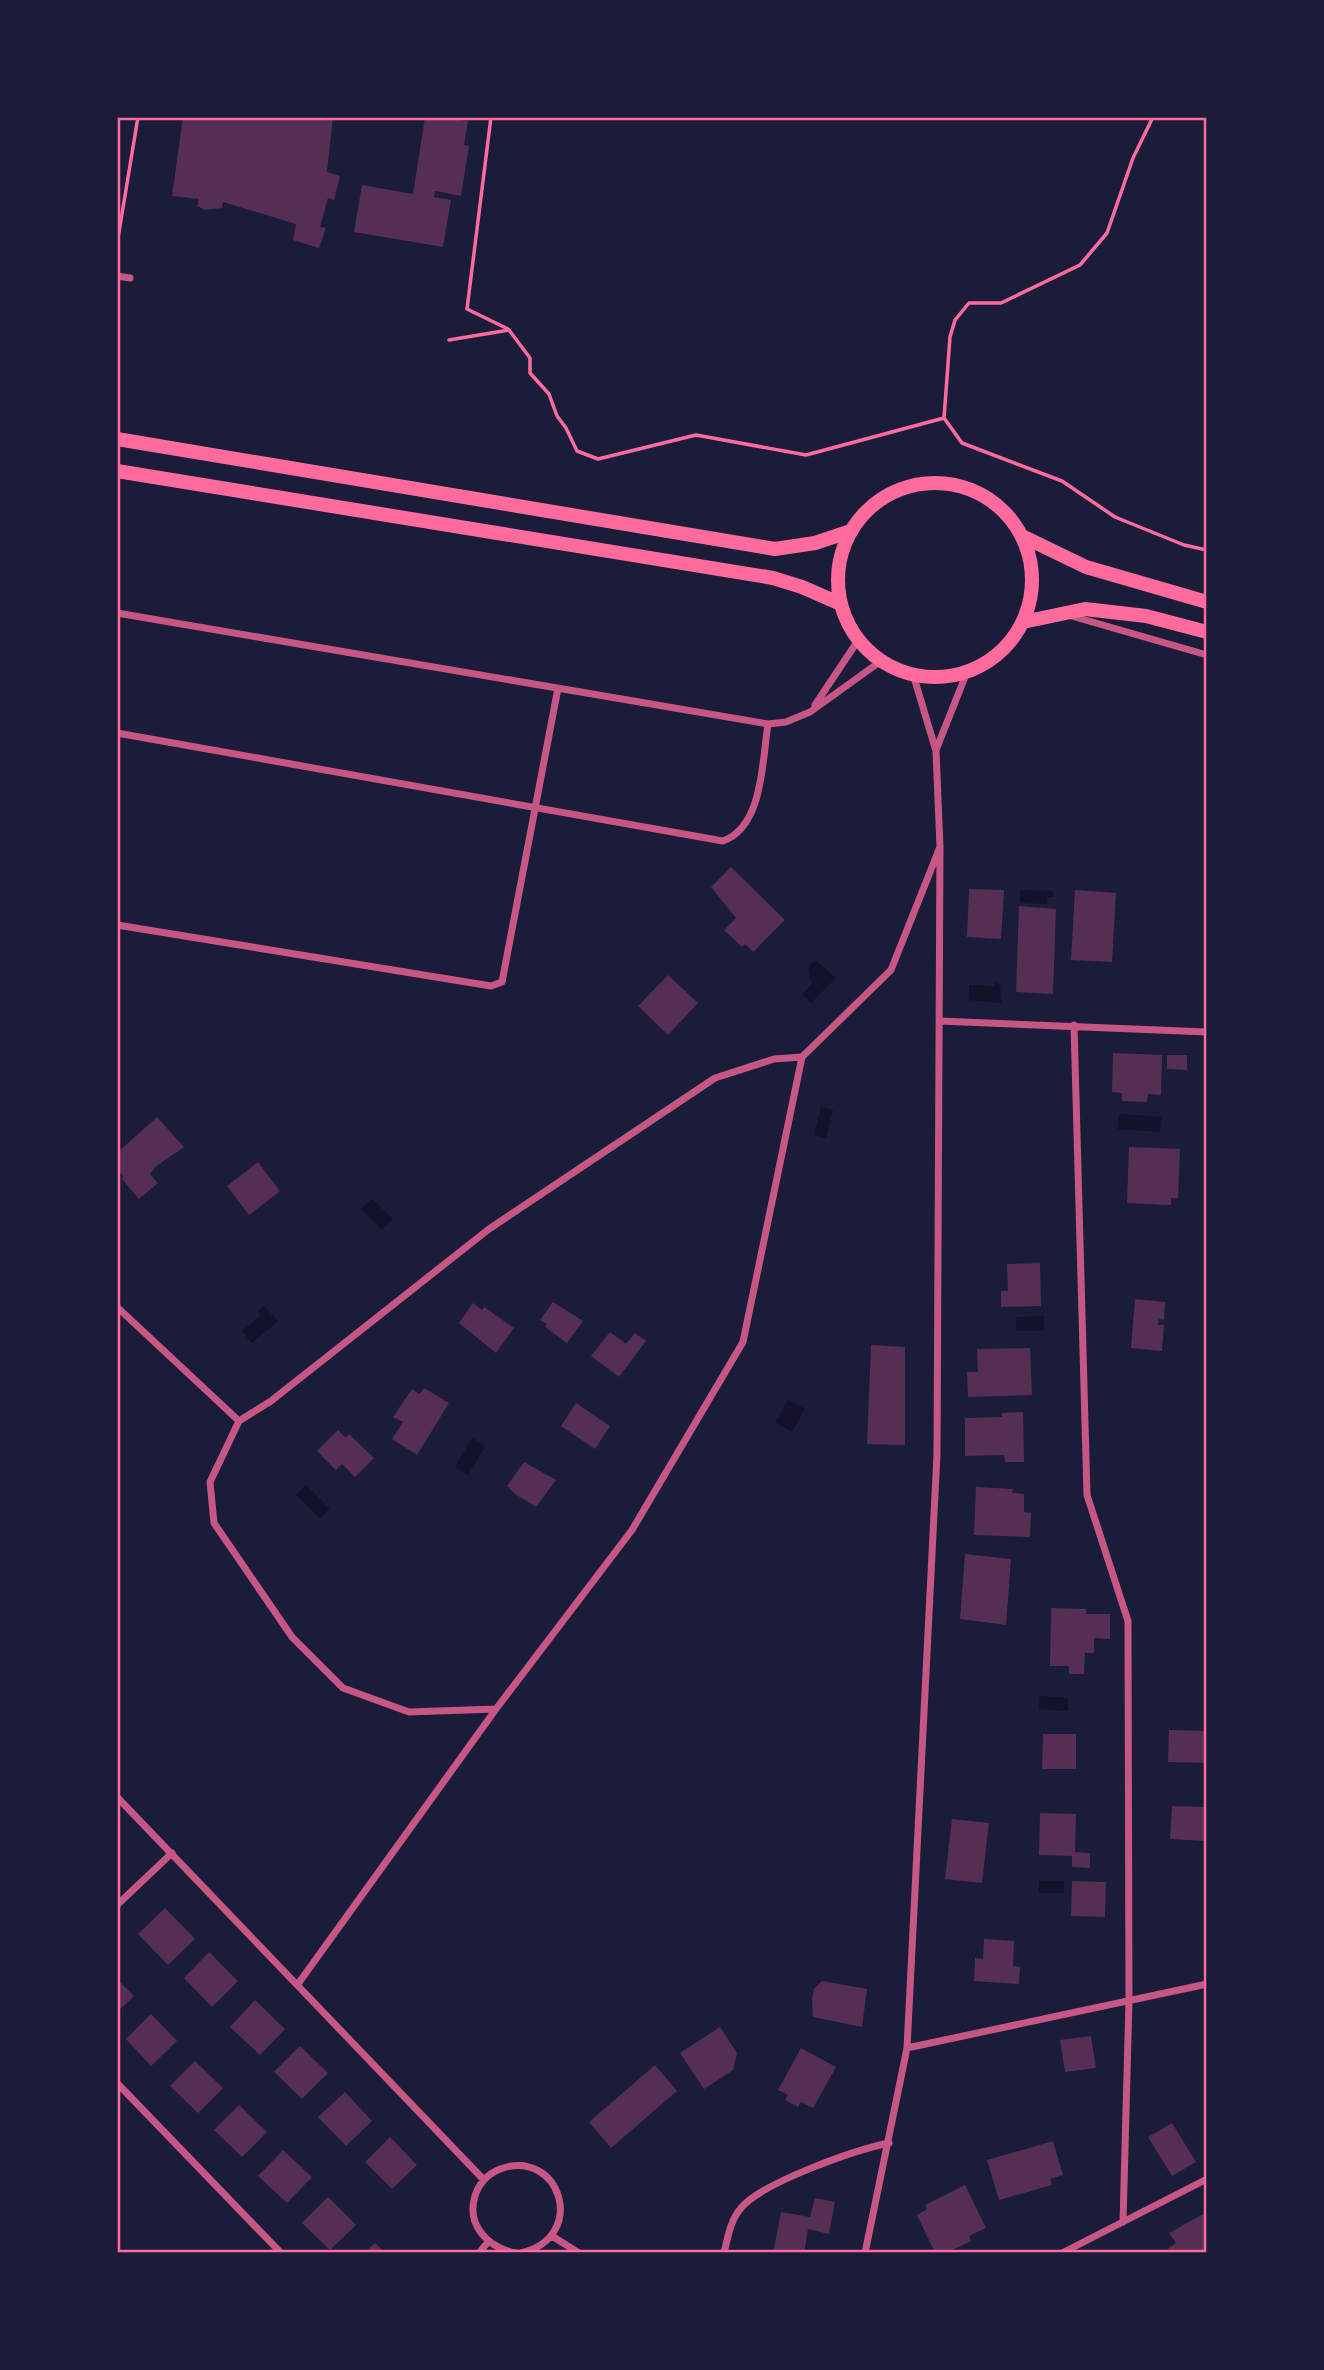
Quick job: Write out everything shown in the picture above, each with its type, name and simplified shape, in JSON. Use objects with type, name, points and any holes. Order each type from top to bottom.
[{"type":"main road","points":[[117,439],[775,549],[815,543],[851,531]]},
{"type":"main road","points":[[117,471],[773,579],[802,587],[841,604]]},
{"type":"main road","points":[[938,482],[963,487],[987,497],[1007,514],[1022,536],[1030,557],[1033,579],[1023,622],[1011,641],[988,662],[967,672],[936,677],[913,674],[881,661],[859,639],[841,604],[838,580],[841,555],[851,531],[866,511],[887,495],[912,485],[938,482]]},
{"type":"main road","points":[[1022,536],[1086,568],[1207,602]]},
{"type":"main road","points":[[1023,622],[1084,609],[1146,617],[1207,632]]},
{"type":"street","points":[[117,276],[131,278]]},
{"type":"street","points":[[117,613],[768,724],[786,722],[810,712],[881,661]]},
{"type":"street","points":[[1061,613],[1207,655]]},
{"type":"street","points":[[810,712],[859,639]]},
{"type":"street","points":[[936,751],[967,672]]},
{"type":"street","points":[[865,2253],[907,2048],[937,1455],[940,847],[936,751],[913,674]]},
{"type":"street","points":[[117,925],[491,986],[502,982],[558,688]]},
{"type":"street","points":[[117,733],[723,841],[736,837],[752,816],[768,724]]},
{"type":"street","points":[[298,1984],[496,1709],[632,1530],[743,1342],[802,1057],[891,971],[940,847]]},
{"type":"street","points":[[939,1021],[1207,1032]]},
{"type":"street","points":[[1074,1025],[1087,1495],[1128,1621],[1129,2001],[1123,2222]]},
{"type":"street","points":[[496,1709],[409,1712],[343,1688],[292,1637],[214,1524],[211,1482],[239,1421],[271,1401],[489,1229],[715,1079],[774,1059],[802,1057]]},
{"type":"street","points":[[117,1307],[239,1421]]},
{"type":"street","points":[[117,1797],[484,2180]]},
{"type":"street","points":[[117,1905],[172,1853]]},
{"type":"street","points":[[907,2048],[1207,1984]]},
{"type":"street","points":[[117,2083],[281,2253]]},
{"type":"street","points":[[724,2253],[733,2220],[756,2195],[852,2152],[888,2143]]},
{"type":"street","points":[[511,2165],[525,2166],[542,2173],[558,2192],[561,2207],[552,2236],[536,2249],[518,2253],[501,2250],[488,2242],[474,2220],[473,2203],[484,2180],[493,2172],[511,2165]]},
{"type":"street","points":[[1062,2253],[1207,2179]]},
{"type":"street","points":[[552,2236],[579,2253]]},
{"type":"street","points":[[479,2253],[488,2242]]},
{"type":"path","points":[[117,244],[138,117]]},
{"type":"path","points":[[491,117],[467,309],[509,330],[530,358],[530,373],[550,394],[557,416],[577,451],[598,459],[696,435],[806,455],[944,418]]},
{"type":"path","points":[[1153,117],[1133,158],[1107,233],[1080,265],[1001,303],[969,303],[955,320],[945,381],[944,418],[962,443],[1062,481],[1115,517],[1184,545],[1207,550]]},
{"type":"path","points":[[449,340],[509,330]]},
{"type":"shaded area","points":[[1020,890],[1053,891],[1053,897],[1047,897],[1047,904],[1020,903]]},
{"type":"shaded area","points":[[817,961],[836,978],[811,1003],[802,994],[812,984],[808,970],[811,963]]},
{"type":"shaded area","points":[[997,982],[1000,985],[1001,1003],[969,1000],[969,985],[993,986]]},
{"type":"shaded area","points":[[821,1107],[833,1110],[826,1138],[814,1135]]},
{"type":"shaded area","points":[[1119,1114],[1161,1117],[1160,1132],[1118,1129]]},
{"type":"shaded area","points":[[372,1199],[393,1219],[382,1230],[361,1209]]},
{"type":"shaded area","points":[[264,1306],[278,1321],[252,1343],[242,1331],[261,1315],[258,1310]]},
{"type":"shaded area","points":[[1044,1316],[1044,1331],[1016,1331],[1016,1317]]},
{"type":"shaded area","points":[[788,1400],[805,1409],[792,1432],[775,1422]]},
{"type":"shaded area","points":[[472,1438],[485,1446],[468,1475],[455,1467]]},
{"type":"shaded area","points":[[306,1485],[330,1509],[320,1519],[296,1495]]},
{"type":"shaded area","points":[[1040,1696],[1068,1698],[1068,1711],[1039,1709]]},
{"type":"shaded area","points":[[1039,1881],[1064,1881],[1064,1893],[1039,1893]]},
{"type":"building","points":[[183,117],[333,117],[327,172],[340,176],[334,200],[328,198],[320,227],[326,228],[319,248],[293,240],[296,224],[223,202],[222,208],[205,210],[197,206],[199,199],[172,196]]},
{"type":"building","points":[[425,117],[461,117],[460,120],[468,121],[464,145],[469,146],[461,196],[435,191],[434,197],[451,200],[443,247],[354,232],[362,185],[413,194]]},
{"type":"building","points":[[731,867],[785,920],[753,952],[745,944],[742,947],[724,930],[736,918],[711,887]]},
{"type":"building","points":[[969,889],[1004,890],[1001,939],[967,937]]},
{"type":"building","points":[[1075,890],[1116,893],[1112,962],[1071,960]]},
{"type":"building","points":[[1019,906],[1056,909],[1053,994],[1016,992]]},
{"type":"building","points":[[668,975],[698,1003],[668,1035],[638,1006]]},
{"type":"building","points":[[1113,1053],[1162,1055],[1161,1095],[1148,1094],[1147,1102],[1122,1101],[1122,1093],[1112,1092]]},
{"type":"building","points":[[1167,1055],[1187,1055],[1187,1070],[1167,1069]]},
{"type":"building","points":[[157,1117],[184,1147],[155,1167],[150,1174],[158,1183],[139,1199],[117,1169],[117,1153]]},
{"type":"building","points":[[1129,1147],[1180,1149],[1178,1198],[1171,1198],[1171,1205],[1127,1203]]},
{"type":"building","points":[[258,1162],[280,1191],[249,1215],[227,1186]]},
{"type":"building","points":[[1040,1263],[1041,1306],[1001,1307],[1001,1291],[1008,1291],[1007,1264]]},
{"type":"building","points":[[1135,1299],[1165,1302],[1164,1320],[1159,1319],[1158,1325],[1164,1325],[1162,1351],[1131,1348]]},
{"type":"building","points":[[553,1302],[583,1321],[567,1343],[540,1320]]},
{"type":"building","points":[[473,1303],[482,1310],[484,1307],[514,1328],[496,1353],[459,1323]]},
{"type":"building","points":[[610,1332],[626,1344],[635,1333],[646,1341],[619,1377],[591,1356]]},
{"type":"building","points":[[871,1345],[905,1347],[905,1445],[867,1444]]},
{"type":"building","points":[[1030,1348],[1032,1395],[968,1397],[967,1372],[978,1372],[977,1349]]},
{"type":"building","points":[[424,1388],[449,1403],[417,1455],[392,1439],[403,1422],[393,1417],[412,1389],[420,1394]]},
{"type":"building","points":[[576,1403],[610,1426],[595,1449],[561,1426]]},
{"type":"building","points":[[1023,1412],[1024,1462],[1005,1462],[1004,1455],[965,1456],[965,1418],[1002,1417],[1002,1413]]},
{"type":"building","points":[[338,1430],[346,1438],[349,1434],[374,1458],[355,1477],[342,1464],[336,1470],[317,1451]]},
{"type":"building","points":[[524,1462],[556,1480],[536,1507],[507,1486]]},
{"type":"building","points":[[976,1487],[1013,1489],[1012,1493],[1024,1494],[1024,1512],[1031,1513],[1030,1537],[974,1535]]},
{"type":"building","points":[[965,1554],[1011,1559],[1006,1625],[960,1619]]},
{"type":"building","points":[[1051,1608],[1086,1609],[1086,1614],[1110,1614],[1110,1639],[1094,1638],[1094,1653],[1085,1653],[1084,1674],[1069,1674],[1069,1666],[1050,1666]]},
{"type":"building","points":[[1169,1730],[1207,1731],[1206,1763],[1168,1762]]},
{"type":"building","points":[[1043,1734],[1076,1734],[1076,1769],[1042,1769]]},
{"type":"building","points":[[1172,1806],[1207,1807],[1207,1841],[1170,1839]]},
{"type":"building","points":[[1040,1813],[1076,1814],[1075,1852],[1090,1853],[1090,1868],[1072,1867],[1072,1856],[1039,1855]]},
{"type":"building","points":[[952,1819],[989,1823],[982,1883],[945,1879]]},
{"type":"building","points":[[1072,1881],[1106,1882],[1105,1917],[1071,1916]]},
{"type":"building","points":[[165,1908],[195,1939],[168,1965],[138,1934]]},
{"type":"building","points":[[984,1939],[1014,1941],[1013,1966],[1020,1967],[1019,1984],[974,1981],[975,1958],[983,1959]]},
{"type":"building","points":[[209,1952],[238,1981],[212,2007],[184,1978]]},
{"type":"building","points":[[117,1979],[134,1996],[117,2012]]},
{"type":"building","points":[[822,1981],[867,1989],[862,2027],[813,2017],[814,1989]]},
{"type":"building","points":[[255,2000],[285,2029],[260,2055],[230,2027]]},
{"type":"building","points":[[151,2014],[177,2041],[151,2066],[126,2039]]},
{"type":"building","points":[[720,2027],[737,2053],[733,2070],[704,2089],[680,2053]]},
{"type":"building","points":[[1091,2036],[1096,2068],[1065,2072],[1060,2040]]},
{"type":"building","points":[[300,2046],[328,2073],[302,2099],[274,2072]]},
{"type":"building","points":[[801,2048],[836,2067],[813,2108],[801,2102],[798,2107],[785,2100],[788,2095],[778,2090]]},
{"type":"building","points":[[195,2061],[223,2088],[198,2113],[170,2086]]},
{"type":"building","points":[[655,2065],[677,2091],[611,2148],[589,2122]]},
{"type":"building","points":[[345,2092],[372,2121],[346,2146],[318,2117]]},
{"type":"building","points":[[239,2105],[267,2132],[242,2157],[214,2130]]},
{"type":"building","points":[[1172,2123],[1196,2162],[1172,2176],[1148,2137]]},
{"type":"building","points":[[390,2137],[417,2165],[392,2189],[365,2162]]},
{"type":"building","points":[[1053,2141],[1063,2175],[1050,2179],[1052,2185],[999,2200],[987,2160]]},
{"type":"building","points":[[283,2150],[312,2177],[287,2203],[258,2176]]},
{"type":"building","points":[[965,2185],[986,2228],[969,2236],[971,2241],[946,2253],[935,2253],[917,2215],[927,2209],[925,2205]]},
{"type":"building","points":[[328,2197],[356,2225],[330,2250],[302,2223]]},
{"type":"building","points":[[815,2198],[835,2202],[829,2234],[808,2229],[804,2253],[773,2253],[781,2212],[810,2217]]},
{"type":"building","points":[[1207,2212],[1207,2253],[1171,2253],[1168,2248],[1176,2243],[1169,2233]]},
{"type":"building","points":[[375,2243],[385,2253],[364,2253]]}]
